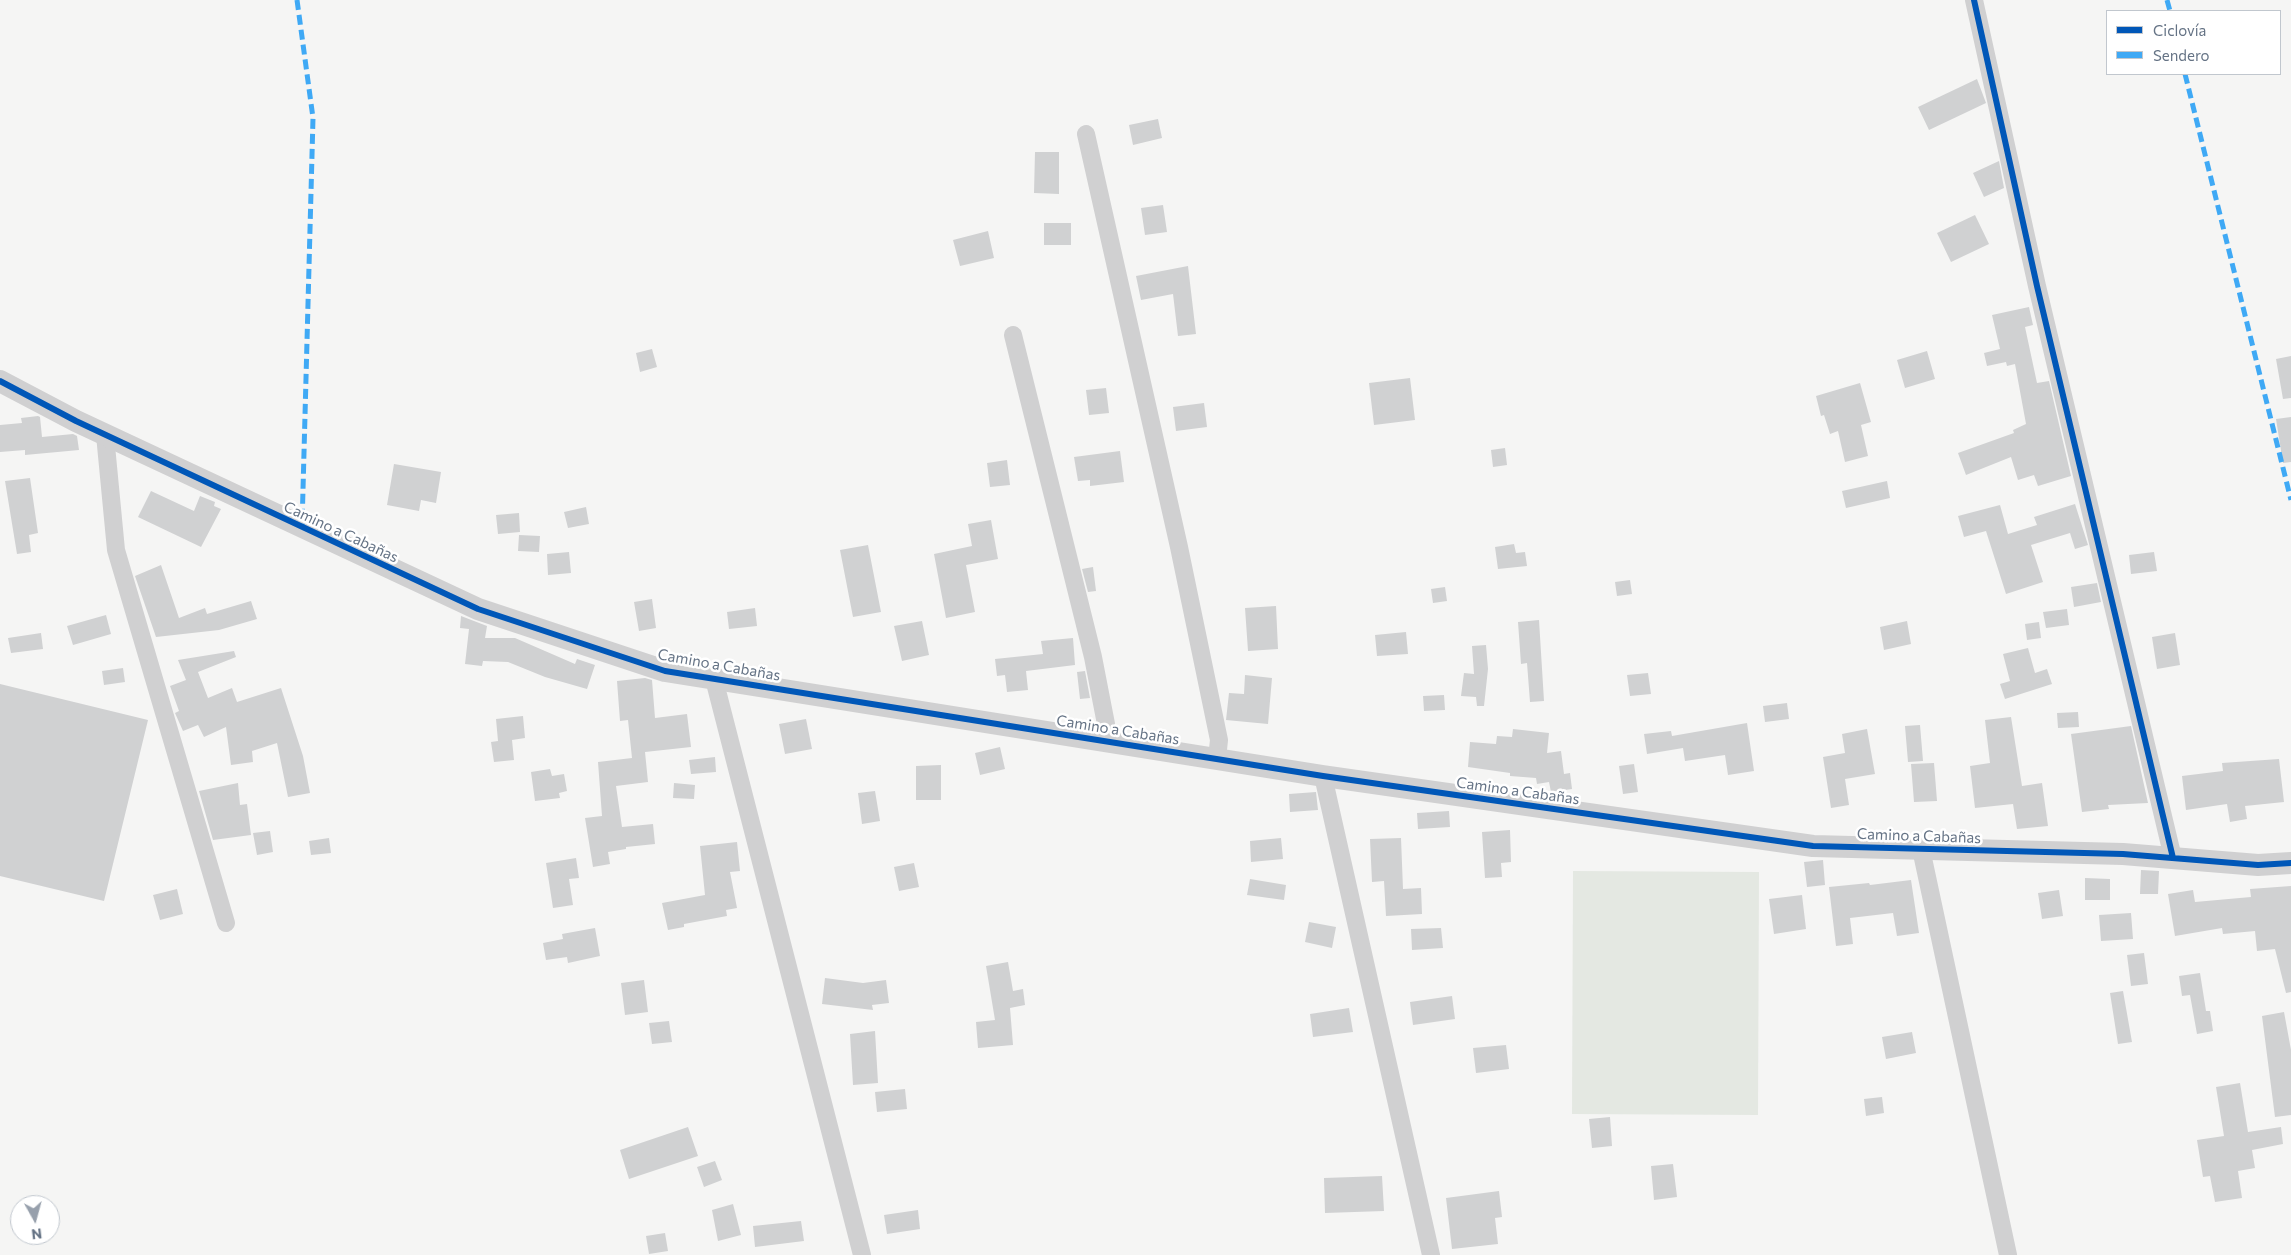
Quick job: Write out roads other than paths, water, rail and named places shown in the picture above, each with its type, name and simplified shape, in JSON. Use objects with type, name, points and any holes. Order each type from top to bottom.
[{"type":"street","points":[[1974,0],[2042,305],[2173,858]]},
{"type":"street","points":[[1086,134],[1179,547],[1219,740],[1217,759]]},
{"type":"street","points":[[1013,335],[1093,657],[1106,724],[1106,741]]},
{"type":"street","name":"Camino a Cabañas","points":[[0,381],[105,435],[478,609],[665,671],[1323,776],[1813,846],[2123,854],[2258,865],[2291,864]]},
{"type":"street","points":[[105,435],[116,550],[226,923]]},
{"type":"street","points":[[714,678],[862,1255]]},
{"type":"street","points":[[1323,776],[1431,1255]]},
{"type":"street","points":[[1921,849],[2008,1255]]}]
